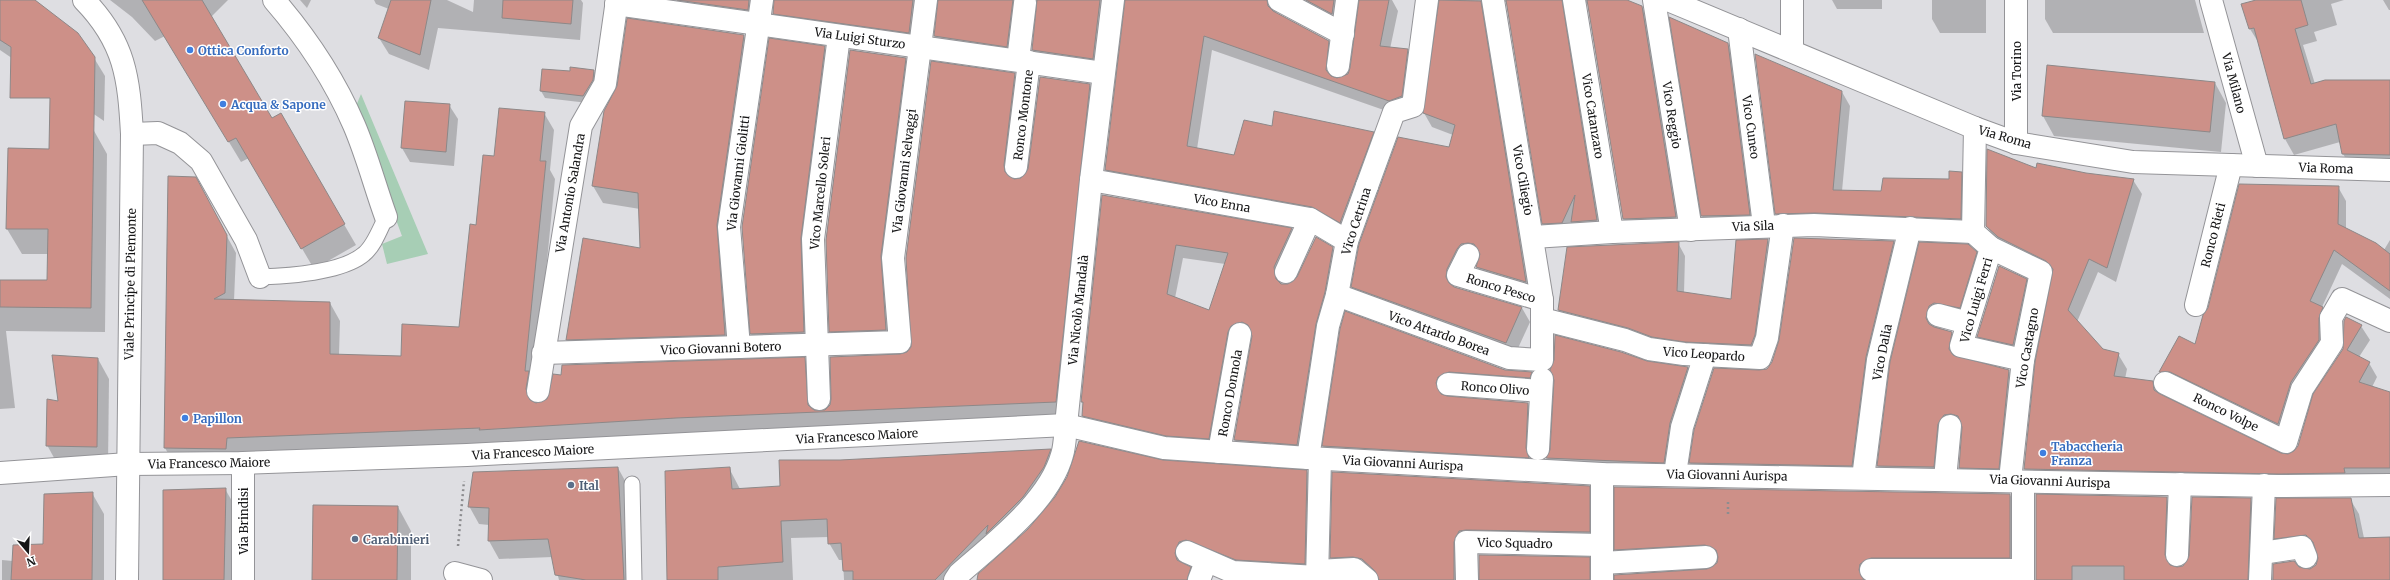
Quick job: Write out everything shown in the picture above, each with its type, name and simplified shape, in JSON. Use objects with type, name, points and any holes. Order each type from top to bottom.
[{"type":"street","name":"Viale Principe di Piemonte","points":[[84,0],[101,17],[119,48],[130,97],[132,134],[127,580]]},
{"type":"street","points":[[274,0],[289,18],[328,75],[354,126],[386,217]]},
{"type":"street","name":"Via Giovanni Giolitti","points":[[739,347],[729,227],[762,0]]},
{"type":"street","name":"Via Giovanni Selvaggi","points":[[900,342],[893,258],[926,0]]},
{"type":"street","name":"Via Nicolò Mandalà","points":[[955,580],[959,574],[1017,521],[1048,486],[1062,455],[1091,180],[1113,0]]},
{"type":"street","points":[[1279,0],[1343,34]]},
{"type":"street","points":[[1338,66],[1348,0]]},
{"type":"street","name":"Vico Cetrina","points":[[1317,576],[1314,458],[1328,326],[1337,295],[1347,241],[1394,112],[1413,106],[1427,0]]},
{"type":"street","name":"Vico Ciliegio","points":[[1493,0],[1533,237],[1542,310],[1542,377],[1538,449]]},
{"type":"street","name":"Vico Catanzaro","points":[[1574,0],[1612,232]]},
{"type":"street","name":"Vico Reggio","points":[[1654,0],[1691,230]]},
{"type":"street","name":"Via Roma","points":[[1668,0],[1975,128],[2016,143],[2133,162],[2390,170]]},
{"type":"street","points":[[1792,0],[1792,51]]},
{"type":"street","name":"Via Torino","points":[[2016,0],[2016,143]]},
{"type":"street","name":"Via Milano","points":[[2211,0],[2257,166]]},
{"type":"street","name":"Via Luigi Sturzo","points":[[616,2],[839,36],[1103,73]]},
{"type":"street","name":"Via Antonio Salandra","points":[[538,391],[581,126],[605,84],[616,2]]},
{"type":"street","name":"Ronco Montone","points":[[1016,167],[1025,3]]},
{"type":"street","name":"Vico Cuneo","points":[[1738,29],[1774,225]]},
{"type":"street","name":"Vico Marcello Soleri","points":[[819,399],[813,239],[839,36]]},
{"type":"street","points":[[1973,232],[1975,128]]},
{"type":"street","points":[[132,134],[158,133],[180,143],[201,161],[246,240],[260,277]]},
{"type":"street","name":"Ronco Rieti","points":[[2196,305],[2230,165]]},
{"type":"street","name":"Vico Enna","points":[[1091,180],[1310,218],[1347,241]]},
{"type":"street","points":[[1286,272],[1310,218]]},
{"type":"street","name":"Via Sila","points":[[1533,237],[1774,225],[1910,228],[1973,232]]},
{"type":"street","name":"Vico Leopardo","points":[[1542,310],[1649,349],[1705,355],[1760,358],[1767,338],[1774,225]]},
{"type":"street","name":"Vico Dalia","points":[[1863,478],[1878,360],[1910,228]]},
{"type":"street","name":"Vico Luigi Ferri","points":[[1973,232],[1991,248],[1961,346],[2023,360]]},
{"type":"street","name":"Vico Castagno","points":[[1991,248],[2041,272],[2023,360],[2016,481],[2023,575]]},
{"type":"street","name":"Ronco Pesco","points":[[1468,256],[1458,275],[1542,310]]},
{"type":"street","name":"Vico Attardo Borea","points":[[1337,295],[1509,358],[1542,377]]},
{"type":"street","name":"Ronco Volpe","points":[[2165,383],[2286,442],[2302,389],[2332,343],[2331,318],[2342,299],[2390,321]]},
{"type":"street","points":[[1938,315],[1968,323]]},
{"type":"street","name":"Ronco Donnola","points":[[1219,452],[1240,334]]},
{"type":"street","name":"Vico Giovanni Botero","points":[[543,353],[900,342]]},
{"type":"street","points":[[1675,474],[1682,427],[1705,355]]},
{"type":"street","name":"Ronco Olivo","points":[[1448,384],[1542,377]]},
{"type":"street","name":"Via Francesco Maiore","points":[[0,473],[128,464],[244,463],[475,455],[1066,425]]},
{"type":"street","name":"Via Giovanni Aurispa","points":[[1066,425],[1164,448],[1602,474],[1675,474],[2180,484],[2390,485]]},
{"type":"street","points":[[1945,479],[1950,426]]},
{"type":"street","name":"Via Brindisi","points":[[243,580],[244,463]]},
{"type":"street","points":[[1602,474],[1602,563],[1706,557]]},
{"type":"street","points":[[2177,555],[2180,484]]},
{"type":"street","points":[[2260,580],[2264,485]]},
{"type":"street","name":"Vico Squadro","points":[[1467,580],[1466,542],[1602,563]]},
{"type":"street","points":[[2262,553],[2302,547],[2306,557]]},
{"type":"street","points":[[1198,565],[1233,572],[1317,576],[1354,569],[1366,580]]},
{"type":"street","points":[[1871,570],[2023,575]]},
{"type":"street","points":[[455,573],[481,580]]},
{"type":"lane","points":[[260,277],[284,276],[340,266],[364,254],[386,217]]},
{"type":"lane","points":[[632,484],[634,580]]},
{"type":"path","points":[[457,548],[463,492]]},
{"type":"green space","points":[[361,94],[428,254],[387,264],[382,244],[402,236],[363,131],[356,106]]},
{"type":"building","points":[[0,0],[35,0],[78,33],[95,57],[91,308],[0,307],[0,280],[47,280],[48,229],[6,229],[8,148],[49,149],[50,98],[10,98],[11,47],[0,40]]},
{"type":"building","points":[[142,0],[202,0],[272,118],[281,113],[345,224],[301,249],[236,138],[228,142]]},
{"type":"building","points":[[391,0],[431,0],[420,55],[378,38]]},
{"type":"building","points":[[503,0],[573,0],[571,24],[502,18]]},
{"type":"building","points":[[677,0],[749,0],[748,10]]},
{"type":"building","points":[[774,0],[913,0],[909,33],[773,14]]},
{"type":"building","points":[[938,0],[1013,0],[1007,47],[934,36]]},
{"type":"building","points":[[1037,0],[1100,0],[1093,59],[1032,50]]},
{"type":"building","points":[[1125,0],[1267,0],[1268,6],[1273,11],[1329,41],[1326,70],[1331,76],[1337,78],[1348,74],[1350,68],[1359,0],[1389,0],[1380,46],[1408,49],[1402,96],[1389,101],[1204,36],[1187,146],[1234,155],[1244,120],[1272,126],[1274,111],[1374,132],[1340,223],[1312,207],[1105,170]]},
{"type":"building","points":[[1306,0],[1334,0],[1332,14]]},
{"type":"building","points":[[1439,0],[1481,1],[1526,282],[1476,267],[1480,254],[1474,244],[1468,243],[1461,244],[1457,249],[1447,269],[1446,277],[1449,283],[1454,287],[1522,307],[1506,343],[1351,287],[1359,244],[1398,137],[1449,147],[1455,125],[1423,113]]},
{"type":"building","points":[[1506,0],[1562,0],[1597,220],[1571,222],[1575,195],[1562,223],[1542,224]]},
{"type":"building","points":[[1587,0],[1627,0],[1642,6],[1676,217],[1623,219]]},
{"type":"building","points":[[2256,0],[2301,0],[2308,25],[2295,29],[2311,84],[2325,80],[2390,80],[2390,155],[2342,154],[2336,124],[2284,139],[2254,28],[2249,29],[2241,4]]},
{"type":"building","points":[[1669,17],[1728,43],[1750,215],[1701,216]]},
{"type":"building","points":[[627,18],[744,35],[717,225],[725,335],[566,340],[583,238],[640,248],[638,193],[592,186],[604,111],[617,86]]},
{"type":"building","points":[[769,38],[825,46],[801,238],[804,332],[750,334],[742,227]]},
{"type":"building","points":[[850,50],[906,58],[881,256],[886,330],[829,332],[826,240]]},
{"type":"building","points":[[1755,54],[1842,91],[1833,190],[1881,191],[1883,178],[1949,179],[1949,171],[1962,172],[1961,219],[1815,213],[1775,214]]},
{"type":"building","points":[[931,61],[1015,73],[1004,165],[1005,172],[1014,179],[1021,178],[1028,169],[1040,77],[1090,84],[1056,402],[676,418],[479,430],[480,428],[227,438],[226,449],[164,448],[168,176],[196,177],[227,235],[225,293],[214,299],[330,302],[330,354],[401,356],[402,324],[459,327],[470,224],[476,225],[483,155],[494,156],[499,108],[545,112],[540,161],[546,161],[525,371],[529,371],[526,389],[530,400],[536,403],[547,399],[553,374],[561,375],[562,365],[805,357],[808,405],[814,410],[825,410],[830,405],[831,399],[830,357],[900,354],[907,352],[911,347],[906,258]]},
{"type":"building","points":[[2047,65],[2215,82],[2210,132],[2042,116]]},
{"type":"building","points":[[570,67],[594,70],[593,80],[583,96],[540,91],[542,69],[570,71]]},
{"type":"building","points":[[405,101],[450,104],[446,152],[401,148]]},
{"type":"building","points":[[1987,149],[2036,168],[2037,163],[2086,173],[2134,179],[2107,268],[2089,259],[2068,310],[2103,349],[2119,353],[2114,376],[2153,381],[2154,390],[2160,394],[2281,453],[2288,454],[2294,451],[2298,446],[2313,394],[2343,349],[2344,321],[2346,317],[2362,325],[2347,350],[2370,362],[2359,382],[2390,392],[2390,468],[2344,468],[2345,473],[2278,474],[2024,469],[2035,362],[2053,269],[2046,261],[1998,237],[1986,226]]},
{"type":"building","points":[[2239,184],[2339,186],[2338,224],[2376,243],[2390,254],[2390,291],[2334,250],[2310,301],[2323,307],[2319,318],[2319,340],[2291,382],[2278,424],[2170,372],[2159,372],[2179,336],[2195,344],[2203,315],[2208,308]]},
{"type":"building","points":[[1102,195],[1292,228],[1274,267],[1276,279],[1281,284],[1288,284],[1297,277],[1316,237],[1333,247],[1325,292],[1316,324],[1297,445],[1234,440],[1252,336],[1248,325],[1242,322],[1231,326],[1228,332],[1209,439],[1166,436],[1082,416],[1083,402],[1081,402]],"holes":[[[1176,245],[1228,253],[1209,310],[1167,294]]]},
{"type":"building","points":[[1794,238],[1894,241],[1866,357],[1852,466],[1689,463],[1694,430],[1714,368],[1759,370],[1767,369],[1772,362],[1779,340]]},
{"type":"building","points":[[1768,239],[1755,335],[1751,345],[1685,342],[1652,337],[1628,328],[1558,310],[1567,247],[1679,242],[1677,291],[1731,299],[1736,240]]},
{"type":"building","points":[[1919,242],[1968,244],[1977,252],[1960,308],[1934,303],[1929,306],[1926,318],[1929,324],[1934,327],[1952,332],[1949,349],[1953,355],[2009,370],[1999,469],[1959,468],[1962,427],[1958,416],[1951,414],[1944,415],[1938,424],[1934,467],[1877,466],[1890,362]]},
{"type":"building","points":[[1999,266],[2027,279],[2013,345],[1977,337]]},
{"type":"building","points":[[1345,311],[1505,370],[1532,372],[1530,378],[1449,372],[1438,377],[1436,383],[1441,394],[1447,396],[1528,403],[1526,448],[1529,458],[1322,446],[1340,329]]},
{"type":"building","points":[[1555,335],[1621,352],[1647,361],[1688,367],[1670,423],[1664,463],[1546,458],[1550,450],[1554,380],[1550,370],[1554,360]]},
{"type":"building","points":[[52,355],[98,358],[97,447],[46,446],[47,399],[58,401]]},
{"type":"building","points":[[1079,441],[1163,460],[1307,470],[1305,564],[1236,560],[1186,540],[1179,542],[1175,553],[1177,560],[1191,567],[1187,580],[977,580],[978,574],[1028,529],[1055,497],[1067,477]]},
{"type":"building","points":[[1051,449],[1044,467],[1023,497],[986,534],[988,525],[935,580],[853,580],[853,571],[843,571],[841,543],[828,544],[827,519],[781,521],[783,562],[718,567],[718,580],[667,580],[665,471],[730,467],[732,489],[780,486],[779,460],[840,460]]},
{"type":"building","points":[[618,467],[624,580],[586,580],[555,575],[548,539],[488,541],[489,508],[468,507],[473,472]]},
{"type":"building","points":[[1332,472],[1590,486],[1590,532],[1459,531],[1454,542],[1454,580],[1379,580],[1375,571],[1362,559],[1353,557],[1330,558]]},
{"type":"building","points":[[1614,487],[2010,494],[2010,558],[1871,558],[1860,564],[1859,570],[1864,580],[1614,580],[1614,575],[1707,569],[1717,563],[1718,557],[1716,550],[1705,545],[1614,550]]},
{"type":"building","points":[[226,488],[224,580],[163,580],[163,490]]},
{"type":"building","points":[[93,492],[92,580],[11,580],[13,545],[43,544],[44,494]]},
{"type":"building","points":[[2036,494],[2167,497],[2165,555],[2170,565],[2177,567],[2183,566],[2189,556],[2192,497],[2251,498],[2248,580],[2124,580],[2124,566],[2072,566],[2072,580],[2036,580]]},
{"type":"building","points":[[2276,498],[2351,498],[2359,538],[2390,537],[2390,580],[2273,580],[2273,564],[2294,561],[2299,567],[2310,569],[2316,565],[2318,558],[2313,542],[2306,535],[2274,539]]},
{"type":"building","points":[[313,505],[398,506],[397,580],[312,580]]},
{"type":"building","points":[[1479,555],[1590,557],[1590,580],[1479,580]]},
{"type":"place","name":"Ottica Conforto","points":[[190,50]]},
{"type":"place","name":"Acqua & Sapone","points":[[223,104]]},
{"type":"place","name":"Papillon","points":[[185,418]]},
{"type":"place","name":"Tabaccheria Franza","points":[[2043,453]]},
{"type":"place","name":"Ital","points":[[571,485]]},
{"type":"place","name":"Carabinieri","points":[[355,539]]}]
